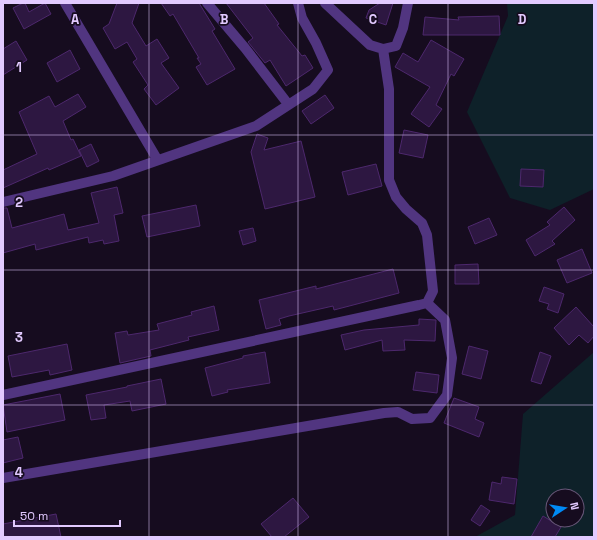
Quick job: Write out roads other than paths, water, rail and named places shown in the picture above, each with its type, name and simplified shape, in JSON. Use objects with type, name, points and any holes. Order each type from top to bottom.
[{"type":"street","points":[[65,3],[157,160]]},
{"type":"street","points":[[207,3],[245,48],[288,104]]},
{"type":"street","points":[[3,202],[113,176],[256,126],[313,89],[328,70],[316,43],[302,18],[298,3]]},
{"type":"street","points":[[325,3],[370,45],[383,49],[396,46],[403,28],[408,3]]},
{"type":"street","points":[[3,394],[427,303],[433,291],[427,235],[422,222],[406,209],[396,197],[389,180],[389,89],[383,49]]},
{"type":"street","points":[[3,478],[384,413],[398,412],[412,419],[430,418],[447,395],[452,358],[445,320],[427,303]]}]
